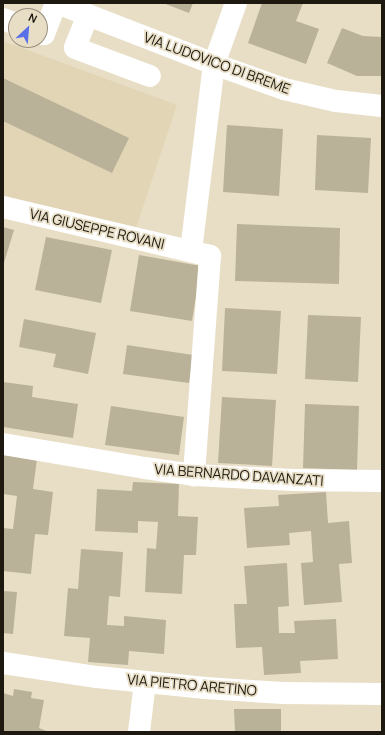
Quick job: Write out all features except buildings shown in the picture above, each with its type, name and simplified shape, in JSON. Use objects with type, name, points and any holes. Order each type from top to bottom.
[{"type":"street","name":"VIA LUDOVICO DI BREME","points":[[57,3],[264,82],[336,101],[382,106]]},
{"type":"street","points":[[48,24],[57,3]]},
{"type":"street","points":[[194,474],[201,253],[214,64],[236,3]]},
{"type":"street","points":[[88,15],[75,48],[150,76]]},
{"type":"street","name":"VIA GIUSEPPE ROVANI","points":[[3,206],[201,253]]},
{"type":"street","name":"VIA BERNARDO DAVANZATI","points":[[3,444],[145,468],[194,474],[294,480],[382,482]]},
{"type":"street","name":"VIA PIETRO ARETINO","points":[[3,662],[145,682],[249,691],[382,694]]},
{"type":"street","points":[[139,732],[145,682]]},
{"type":"shaded area","points":[[3,41],[8,43],[8,48],[22,48],[177,105],[135,231],[3,199]]}]
